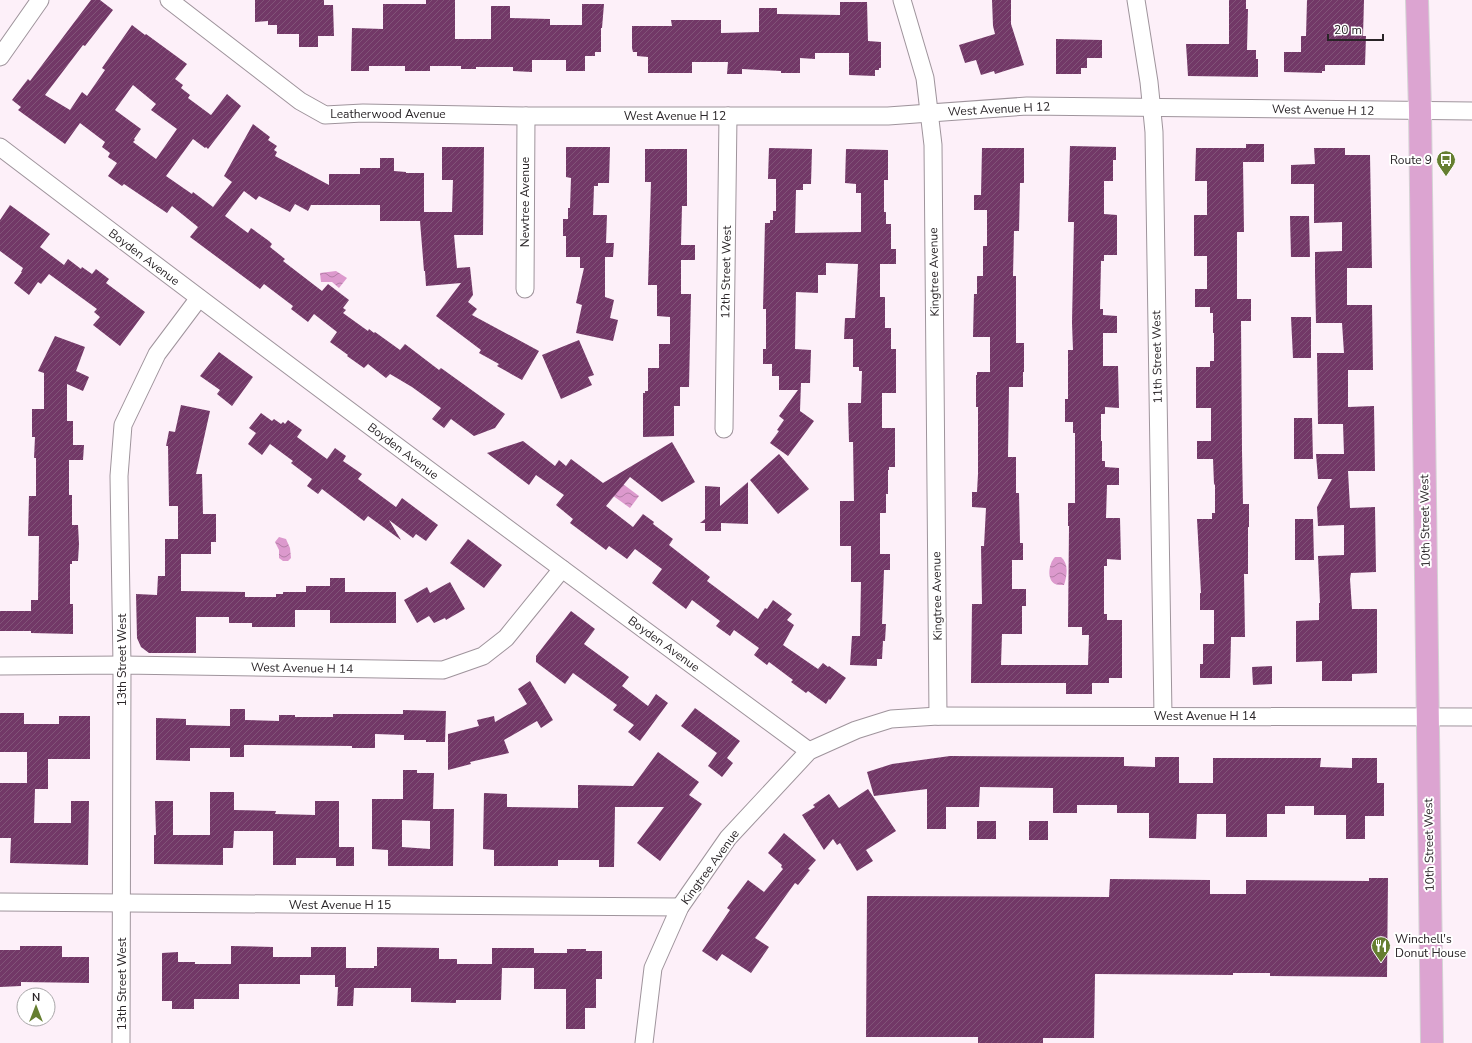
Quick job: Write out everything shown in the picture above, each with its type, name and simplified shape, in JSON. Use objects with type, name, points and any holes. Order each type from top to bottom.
[{"type":"main road","name":"10th Street West","points":[[1417,0],[1420,111],[1432,1043]]},
{"type":"street","points":[[0,57],[40,0]]},
{"type":"street","name":"Leatherwood Avenue","points":[[169,0],[300,101],[325,115],[363,113],[526,116]]},
{"type":"street","name":"Kingtree Avenue","points":[[644,1043],[653,968],[680,908],[728,838],[810,751],[856,730],[892,719],[938,716],[933,145],[925,78],[902,0]]},
{"type":"street","name":"11th Street West","points":[[1136,0],[1152,107],[1154,132],[1163,716]]},
{"type":"street","name":"West Avenue H 12","points":[[526,116],[888,116],[1027,106],[1472,111]]},
{"type":"street","name":"Newtree Avenue","points":[[525,289],[526,116]]},
{"type":"street","name":"12th Street West","points":[[724,429],[728,116]]},
{"type":"street","name":"Boyden Avenue","points":[[0,147],[199,298],[562,569],[810,751]]},
{"type":"street","name":"13th Street West","points":[[121,1043],[122,665],[120,476],[123,425],[157,354],[199,298]]},
{"type":"street","name":"West Avenue H 14","points":[[0,666],[122,665],[443,670],[483,656],[506,638],[562,569]]},
{"type":"street","name":"West Avenue H 14","points":[[938,716],[1472,717]]},
{"type":"street","name":"West Avenue H 15","points":[[0,902],[680,908]]},
{"type":"water","points":[[336,271],[347,278],[339,288],[332,282],[321,282],[320,273]]},
{"type":"water","points":[[615,478],[639,496],[630,508],[612,495]]},
{"type":"water","points":[[279,537],[286,539],[290,548],[291,558],[288,561],[283,561],[279,558],[279,550],[275,542]]},
{"type":"water","points":[[1055,557],[1061,557],[1065,563],[1066,574],[1064,585],[1055,584],[1050,579],[1049,571],[1051,563]]},
{"type":"building","points":[[91,0],[100,0],[113,10],[85,46],[83,45],[45,95],[70,110],[82,92],[87,96],[105,70],[102,68],[132,25],[145,35],[146,34],[187,64],[175,79],[183,85],[181,88],[190,95],[188,98],[211,115],[227,94],[241,106],[208,149],[193,139],[166,176],[192,194],[193,192],[213,207],[232,182],[224,176],[253,124],[270,137],[268,140],[277,146],[274,150],[277,152],[275,156],[329,185],[329,174],[360,174],[360,168],[380,168],[380,158],[394,158],[394,171],[424,173],[424,212],[452,212],[453,180],[442,180],[442,147],[484,147],[483,235],[454,235],[457,268],[470,267],[473,295],[468,302],[477,309],[472,315],[539,351],[522,380],[497,366],[499,364],[479,353],[481,350],[436,316],[461,283],[426,286],[420,221],[380,221],[380,205],[311,205],[308,211],[295,204],[290,212],[259,196],[256,200],[244,191],[225,216],[248,233],[251,228],[269,241],[272,244],[270,247],[285,259],[283,261],[322,291],[328,284],[349,300],[343,308],[346,310],[343,313],[368,331],[369,329],[374,333],[375,332],[400,350],[405,344],[439,370],[441,368],[505,414],[495,428],[474,436],[451,419],[444,428],[432,419],[441,408],[412,387],[390,374],[386,378],[368,364],[364,368],[347,356],[348,355],[330,342],[337,332],[314,314],[308,322],[291,309],[293,306],[264,284],[260,289],[190,237],[198,227],[172,206],[167,213],[124,184],[122,186],[108,176],[117,163],[108,157],[110,153],[102,147],[105,142],[80,123],[65,144],[18,110],[21,107],[12,100],[28,79],[30,81]],"holes":[[[133,85],[156,104],[151,110],[177,129],[156,159],[133,142],[141,129],[115,110]]]},
{"type":"building","points":[[255,0],[324,0],[324,5],[333,5],[334,36],[318,36],[318,47],[299,47],[299,34],[277,34],[277,25],[268,25],[268,21],[255,22]]},
{"type":"building","points":[[426,0],[455,0],[455,39],[491,39],[491,6],[510,6],[510,18],[550,19],[550,25],[582,25],[582,4],[604,4],[601,28],[601,52],[595,52],[595,56],[585,56],[585,71],[566,71],[566,60],[532,60],[532,72],[513,71],[513,67],[476,67],[476,69],[461,69],[461,66],[430,66],[430,71],[405,71],[405,66],[369,66],[369,71],[351,71],[352,28],[383,29],[383,4],[426,4]]},
{"type":"building","points":[[992,0],[1011,0],[1011,24],[1024,65],[995,74],[994,71],[981,75],[976,60],[965,63],[959,45],[995,34],[993,26]]},
{"type":"building","points":[[1229,0],[1246,0],[1246,9],[1248,9],[1247,50],[1256,50],[1256,59],[1258,59],[1258,77],[1188,76],[1186,44],[1229,44]]},
{"type":"building","points":[[1307,0],[1364,0],[1363,36],[1366,36],[1365,65],[1325,65],[1325,71],[1322,71],[1322,73],[1284,72],[1284,52],[1301,52],[1301,36],[1306,36]]},
{"type":"building","points":[[840,2],[867,2],[868,41],[881,42],[881,68],[879,68],[879,70],[875,70],[875,76],[849,75],[849,53],[815,53],[815,59],[800,58],[800,73],[781,73],[781,71],[742,69],[742,74],[727,74],[728,62],[692,62],[692,73],[648,73],[648,57],[637,56],[637,52],[633,52],[632,48],[632,26],[672,26],[671,20],[721,20],[721,33],[759,32],[759,8],[777,8],[777,14],[840,15]]},
{"type":"building","points":[[1056,39],[1102,40],[1102,58],[1087,58],[1087,68],[1081,68],[1081,74],[1056,74]]},
{"type":"building","points":[[1246,144],[1264,144],[1264,162],[1243,162],[1244,232],[1237,232],[1237,299],[1251,299],[1251,321],[1241,321],[1243,504],[1249,504],[1248,574],[1244,574],[1245,637],[1231,637],[1230,678],[1200,678],[1200,664],[1203,664],[1203,644],[1214,644],[1214,610],[1200,610],[1201,593],[1197,519],[1212,519],[1212,513],[1215,513],[1215,485],[1213,459],[1197,459],[1197,441],[1211,441],[1211,408],[1196,408],[1196,367],[1210,367],[1210,361],[1214,361],[1214,333],[1213,313],[1210,313],[1210,307],[1195,307],[1195,289],[1207,289],[1207,256],[1194,256],[1194,215],[1207,215],[1207,181],[1195,181],[1196,148],[1246,148]]},
{"type":"building","points":[[1070,146],[1116,147],[1116,160],[1113,160],[1113,181],[1104,181],[1104,214],[1117,215],[1117,255],[1104,255],[1104,261],[1101,261],[1100,309],[1103,309],[1103,315],[1117,316],[1117,333],[1103,333],[1103,366],[1118,366],[1119,408],[1105,407],[1105,414],[1101,414],[1101,441],[1102,461],[1105,461],[1105,467],[1119,468],[1119,485],[1107,485],[1106,518],[1120,518],[1121,560],[1107,559],[1107,566],[1104,566],[1104,614],[1107,614],[1107,620],[1122,620],[1122,678],[1109,678],[1109,683],[1092,683],[1092,694],[1066,694],[1066,683],[971,683],[972,604],[982,604],[981,546],[984,546],[986,508],[972,507],[972,492],[977,492],[978,474],[978,407],[976,407],[976,375],[977,372],[990,372],[990,337],[973,337],[974,294],[977,294],[977,276],[983,276],[983,246],[987,246],[987,210],[974,210],[974,195],[981,195],[982,148],[1024,148],[1024,183],[1020,183],[1019,231],[1014,231],[1013,276],[1016,276],[1016,343],[1024,343],[1024,372],[1023,387],[1009,387],[1008,457],[1016,457],[1016,493],[1019,493],[1020,543],[1023,543],[1023,560],[1012,560],[1012,589],[1026,589],[1026,606],[1022,606],[1022,634],[1002,634],[1001,665],[1088,665],[1089,635],[1082,635],[1082,627],[1068,627],[1068,503],[1075,503],[1075,433],[1073,433],[1073,422],[1065,422],[1065,399],[1068,399],[1068,350],[1073,350],[1072,323],[1074,222],[1068,222]]},
{"type":"building","points":[[566,147],[610,147],[609,183],[598,183],[598,186],[594,186],[593,215],[607,215],[606,243],[614,243],[613,257],[605,257],[605,297],[614,300],[610,318],[618,320],[613,341],[576,333],[582,305],[576,303],[584,268],[580,268],[580,257],[566,257],[566,236],[563,236],[563,219],[568,219],[571,178],[566,177]]},
{"type":"building","points":[[769,148],[812,149],[811,184],[803,184],[803,190],[796,190],[795,233],[861,232],[861,193],[856,193],[856,184],[845,183],[846,149],[888,150],[888,180],[884,180],[884,212],[886,212],[886,224],[891,224],[891,249],[896,249],[896,264],[880,264],[880,297],[885,297],[885,328],[891,328],[891,349],[896,349],[896,393],[882,393],[882,428],[895,428],[895,467],[889,467],[888,470],[886,513],[880,513],[880,554],[890,554],[890,570],[884,570],[882,624],[886,624],[885,641],[883,641],[882,659],[877,659],[877,666],[850,665],[852,636],[860,636],[861,582],[851,582],[851,546],[840,546],[840,501],[854,501],[853,442],[849,442],[848,403],[861,403],[862,371],[859,371],[859,367],[853,367],[853,339],[844,339],[845,318],[855,318],[858,264],[826,263],[826,275],[818,275],[818,293],[796,292],[795,349],[811,350],[810,383],[801,383],[800,411],[814,421],[788,456],[770,443],[779,431],[777,430],[784,420],[779,416],[798,390],[779,390],[779,376],[772,376],[772,364],[763,364],[763,349],[766,349],[766,309],[763,309],[765,223],[770,223],[770,220],[773,220],[773,211],[776,211],[776,179],[768,179]]},
{"type":"building","points":[[1314,148],[1345,148],[1345,155],[1370,155],[1372,268],[1347,268],[1347,305],[1372,305],[1373,370],[1348,370],[1348,407],[1374,406],[1375,471],[1348,471],[1350,508],[1375,507],[1376,572],[1351,573],[1350,579],[1352,609],[1377,609],[1377,673],[1352,674],[1352,681],[1322,681],[1322,661],[1296,662],[1296,621],[1319,620],[1320,603],[1318,556],[1344,555],[1344,525],[1318,526],[1317,507],[1332,479],[1318,479],[1316,454],[1344,454],[1343,424],[1318,424],[1317,353],[1344,353],[1342,323],[1316,323],[1315,274],[1315,252],[1342,251],[1342,222],[1314,223],[1314,184],[1291,184],[1291,165],[1315,164]]},
{"type":"building","points":[[645,149],[687,149],[687,206],[682,206],[681,245],[695,245],[695,260],[681,260],[681,294],[691,294],[689,387],[680,387],[680,406],[674,406],[674,436],[643,437],[643,393],[648,391],[648,368],[659,368],[659,344],[670,344],[670,317],[657,316],[657,285],[648,285],[651,182],[645,182]]},
{"type":"building","points":[[10,205],[50,234],[40,247],[64,265],[68,259],[81,269],[82,267],[92,274],[96,269],[109,279],[106,283],[145,312],[120,346],[93,325],[100,317],[94,312],[97,309],[49,274],[41,284],[38,282],[29,295],[14,283],[22,272],[23,268],[0,251],[0,220]]},
{"type":"building","points":[[1290,216],[1309,216],[1310,257],[1291,257]]},
{"type":"building","points":[[1291,317],[1311,317],[1311,358],[1293,358]]},
{"type":"building","points":[[55,336],[85,347],[76,371],[89,377],[83,391],[67,384],[67,421],[73,421],[73,445],[84,445],[83,460],[69,460],[69,495],[72,495],[72,525],[78,525],[79,544],[78,561],[72,561],[72,564],[70,564],[70,604],[73,604],[73,634],[31,633],[31,631],[0,631],[0,611],[31,611],[31,600],[38,600],[39,536],[28,536],[29,496],[36,496],[36,458],[34,458],[35,437],[32,437],[32,409],[44,409],[44,373],[38,371]]},
{"type":"building","points":[[579,340],[594,375],[588,377],[592,385],[561,399],[542,355]]},
{"type":"building","points":[[219,352],[253,377],[232,406],[217,394],[220,390],[200,376]]},
{"type":"building","points":[[181,405],[210,411],[196,474],[202,474],[203,514],[216,514],[216,542],[211,542],[211,554],[181,554],[181,591],[245,592],[245,597],[276,597],[276,594],[283,594],[283,592],[306,592],[306,586],[330,586],[330,578],[345,578],[345,592],[396,592],[396,623],[330,623],[330,610],[295,610],[295,627],[252,627],[252,623],[229,623],[229,617],[196,617],[196,653],[149,653],[141,647],[137,638],[136,594],[157,595],[158,576],[165,576],[165,539],[178,539],[178,506],[169,506],[168,446],[166,446],[169,431],[175,432]]},
{"type":"building","points":[[261,413],[272,421],[274,419],[281,424],[283,422],[285,424],[288,420],[302,430],[297,437],[327,459],[335,448],[346,456],[343,461],[362,474],[358,479],[396,507],[402,498],[438,525],[426,541],[416,534],[413,538],[389,520],[401,540],[368,516],[364,521],[322,489],[318,494],[307,486],[312,479],[291,463],[293,461],[270,444],[262,455],[248,444],[256,433],[249,428]]},
{"type":"building","points":[[1294,418],[1312,418],[1313,459],[1294,459]]},
{"type":"building","points":[[523,441],[555,466],[559,460],[566,466],[571,459],[603,483],[672,442],[695,482],[662,502],[630,477],[606,506],[633,527],[643,514],[654,522],[653,524],[673,539],[669,545],[710,577],[707,581],[758,619],[765,608],[767,609],[773,600],[792,614],[787,620],[794,625],[783,645],[818,669],[823,663],[846,678],[830,700],[829,699],[826,704],[808,691],[806,693],[791,682],[793,680],[769,662],[767,665],[754,655],[759,648],[734,630],[730,636],[716,626],[720,621],[692,600],[686,609],[652,583],[662,569],[635,549],[627,559],[609,546],[606,550],[570,523],[573,519],[556,505],[564,495],[536,475],[529,485],[487,453]]},
{"type":"building","points":[[779,454],[809,489],[778,514],[750,480]]},
{"type":"building","points":[[748,482],[748,524],[721,523],[721,531],[705,531],[705,523],[700,523],[705,519],[705,486],[720,487],[720,506]]},
{"type":"building","points":[[1295,519],[1313,519],[1314,560],[1295,560]]},
{"type":"building","points":[[468,539],[502,565],[484,588],[450,563]]},
{"type":"building","points":[[450,582],[465,609],[446,620],[445,618],[434,623],[429,616],[417,623],[404,600],[427,587],[430,593]]},
{"type":"building","points":[[571,611],[595,629],[584,644],[629,677],[622,686],[648,706],[656,694],[668,703],[640,741],[628,732],[634,725],[613,710],[617,705],[573,673],[565,684],[536,662],[536,656]]},
{"type":"building","points":[[1272,666],[1272,684],[1253,685],[1252,667]]},
{"type":"building","points":[[530,681],[553,720],[541,728],[537,721],[504,740],[509,753],[470,762],[471,764],[448,770],[448,734],[479,726],[477,720],[494,716],[495,722],[527,704],[518,689]]},
{"type":"building","points":[[695,708],[740,741],[727,758],[733,763],[722,777],[708,766],[717,753],[681,726]]},
{"type":"building","points":[[230,709],[245,709],[245,720],[279,721],[279,715],[295,715],[295,717],[333,717],[333,714],[403,714],[403,710],[446,711],[445,742],[404,740],[404,735],[375,734],[375,748],[352,748],[352,746],[244,745],[244,757],[230,757],[230,748],[190,748],[190,761],[156,760],[156,718],[186,719],[186,725],[230,726]]},
{"type":"building","points":[[0,713],[24,713],[24,724],[59,724],[59,716],[90,716],[90,759],[48,759],[48,789],[35,789],[34,823],[71,823],[71,801],[89,801],[88,865],[10,863],[11,838],[0,838],[0,783],[27,783],[27,752],[0,752]]},
{"type":"building","points":[[658,752],[699,782],[689,795],[702,804],[660,861],[637,843],[664,807],[615,807],[614,867],[599,867],[599,860],[558,860],[558,866],[494,866],[494,850],[483,849],[484,793],[507,794],[507,807],[578,808],[578,785],[633,786]]},
{"type":"building","points":[[950,756],[1124,757],[1124,766],[1155,767],[1155,757],[1179,757],[1179,783],[1213,783],[1213,758],[1321,758],[1320,767],[1352,768],[1352,758],[1377,758],[1377,783],[1384,783],[1384,816],[1365,816],[1365,839],[1346,839],[1346,815],[1314,815],[1314,806],[1285,806],[1285,814],[1267,814],[1267,837],[1226,837],[1226,814],[1197,814],[1196,839],[1149,838],[1149,813],[1117,813],[1117,805],[1077,805],[1077,813],[1053,813],[1053,788],[980,787],[979,807],[946,807],[946,829],[927,829],[927,789],[874,796],[867,772],[892,764]]},
{"type":"building","points":[[403,770],[417,770],[417,773],[434,773],[433,809],[454,809],[453,866],[388,866],[388,850],[372,849],[372,799],[403,799]],"holes":[[[402,820],[430,821],[430,849],[402,847]]]},
{"type":"building","points":[[868,789],[896,831],[866,850],[873,861],[857,871],[840,843],[837,845],[833,839],[824,850],[802,815],[815,807],[813,805],[829,794],[839,808]]},
{"type":"building","points":[[210,792],[234,792],[234,810],[276,811],[275,814],[315,815],[315,801],[339,801],[339,847],[354,847],[354,866],[336,866],[336,858],[296,858],[296,865],[273,865],[273,831],[234,831],[233,848],[223,848],[223,865],[154,864],[154,835],[156,835],[155,801],[173,801],[173,835],[210,835]]},
{"type":"building","points":[[977,821],[996,821],[996,839],[977,839]]},
{"type":"building","points":[[1029,821],[1048,821],[1048,840],[1029,840]]},
{"type":"building","points":[[784,833],[816,860],[808,869],[810,870],[798,885],[795,883],[755,938],[769,947],[751,973],[722,954],[717,961],[702,951],[730,910],[727,908],[748,880],[764,892],[783,869],[781,867],[782,865],[768,853]]},
{"type":"building","points":[[1369,878],[1388,878],[1387,977],[1270,976],[1270,973],[1233,973],[1233,975],[1095,974],[1094,1038],[1043,1038],[1043,1043],[978,1043],[978,1037],[866,1037],[867,896],[1109,897],[1110,879],[1210,880],[1210,894],[1246,894],[1246,880],[1369,881]]},
{"type":"building","points":[[20,946],[62,946],[62,957],[89,957],[89,983],[21,982],[21,986],[0,987],[0,950],[20,950]]},
{"type":"building","points":[[231,946],[273,947],[273,957],[311,957],[311,947],[346,947],[346,968],[374,968],[374,966],[377,966],[377,947],[439,948],[439,959],[457,959],[457,964],[492,964],[492,948],[534,948],[534,953],[567,953],[567,949],[586,949],[586,951],[602,951],[602,979],[596,979],[596,1008],[585,1008],[585,1029],[566,1029],[566,989],[534,989],[534,968],[502,968],[501,1000],[456,1000],[456,1003],[411,1002],[411,988],[354,988],[353,1006],[337,1006],[338,987],[335,987],[335,975],[300,975],[300,984],[239,984],[239,999],[194,999],[194,1009],[172,1009],[172,1001],[162,1001],[162,953],[178,952],[178,962],[195,962],[195,964],[231,964]]},
{"type":"place","name":"Route 9","points":[[1446,177]]},
{"type":"place","name":"Winchell's Donut House","points":[[1381,963]]}]
